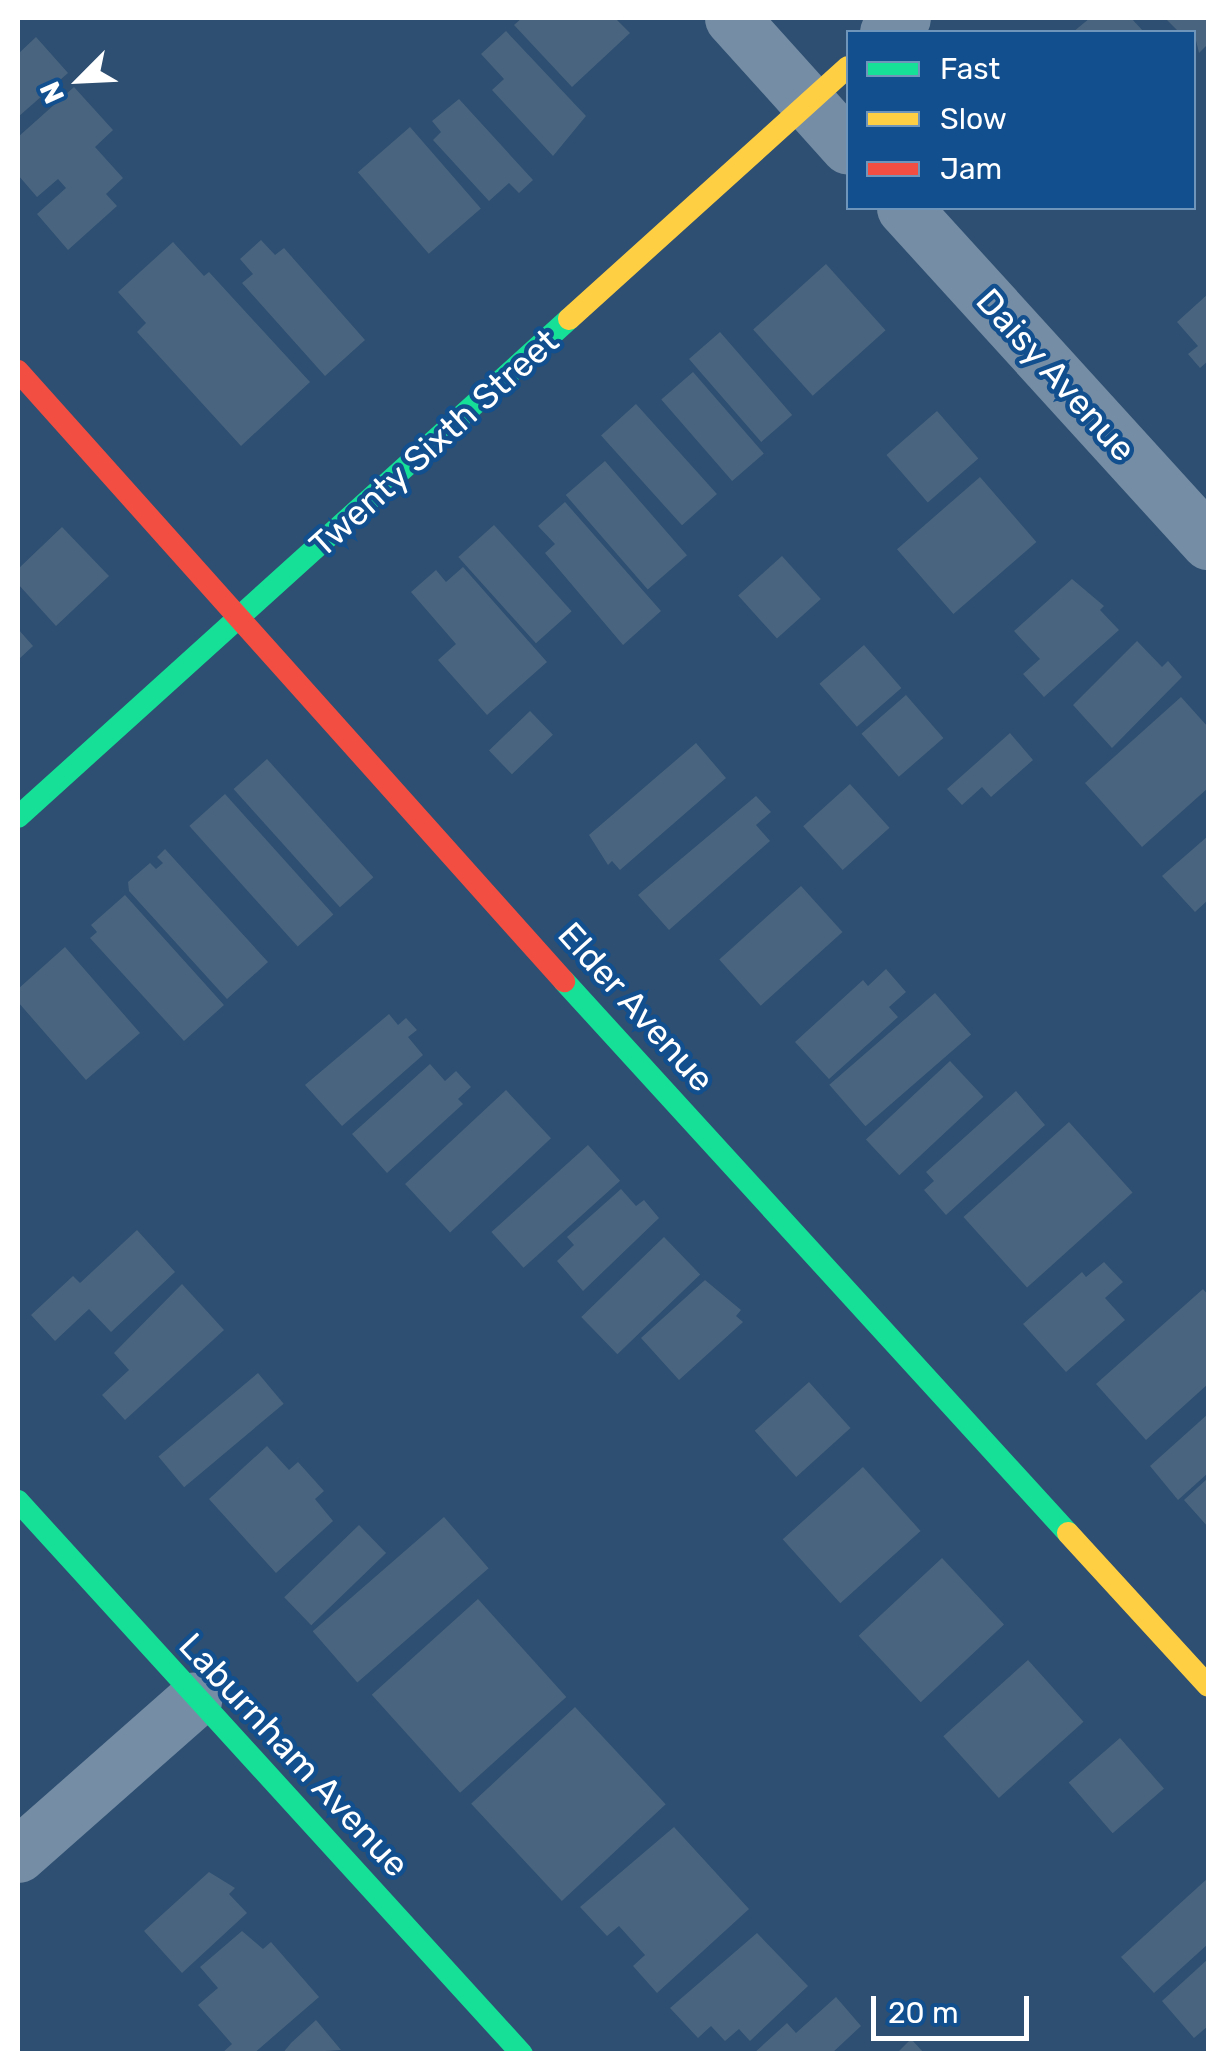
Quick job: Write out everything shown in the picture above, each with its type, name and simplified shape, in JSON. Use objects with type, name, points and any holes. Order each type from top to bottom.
[{"type":"street","points":[[732,18],[846,145]]},
{"type":"street","name":"Twenty Sixth Street","points":[[18,817],[846,69]]},
{"type":"street","name":"Daisy Avenue","points":[[906,210],[1208,542]]},
{"type":"street","name":"Elder Avenue","points":[[18,371],[237,622],[1208,1686]]},
{"type":"street","name":"Laburnham Avenue","points":[[18,1500],[194,1700],[522,2054]]},
{"type":"street","points":[[18,1855],[194,1700]]},
{"type":"building","points":[[522,18],[615,18],[630,33],[572,87],[514,25]]},
{"type":"building","points":[[1090,18],[1131,18],[1142,30],[1075,30]]},
{"type":"building","points":[[1165,18],[1208,18],[1208,44],[1199,53],[1196,30],[1177,30]]},
{"type":"building","points":[[506,31],[586,116],[553,156],[492,90],[504,79],[481,54]]},
{"type":"building","points":[[36,37],[68,73],[18,117],[18,54]]},
{"type":"building","points":[[74,87],[113,130],[95,147],[123,178],[106,194],[117,206],[68,250],[37,214],[66,188],[58,179],[37,197],[18,175],[18,137]]},
{"type":"building","points":[[459,99],[533,180],[519,193],[509,183],[489,201],[433,140],[441,132],[432,121]]},
{"type":"building","points":[[410,127],[481,209],[429,254],[358,172]]},
{"type":"building","points":[[261,240],[275,255],[284,248],[365,340],[325,376],[242,283],[253,274],[240,259]]},
{"type":"building","points":[[173,242],[204,276],[209,272],[310,382],[241,446],[137,332],[146,323],[118,292]]},
{"type":"building","points":[[826,264],[886,330],[813,396],[753,330]]},
{"type":"building","points":[[1208,294],[1208,361],[1200,368],[1188,354],[1198,346],[1177,322]]},
{"type":"building","points":[[720,332],[792,415],[761,442],[689,359]]},
{"type":"building","points":[[693,372],[764,454],[732,481],[661,400]]},
{"type":"building","points":[[636,404],[717,494],[682,525],[601,435]]},
{"type":"building","points":[[937,411],[978,459],[928,503],[886,455]]},
{"type":"building","points":[[605,461],[687,555],[648,589],[566,495]]},
{"type":"building","points":[[980,477],[1036,542],[953,614],[897,549]]},
{"type":"building","points":[[565,502],[661,611],[623,645],[545,553],[555,544],[538,526]]},
{"type":"building","points":[[494,525],[572,611],[536,643],[458,557]]},
{"type":"building","points":[[62,527],[109,576],[56,626],[18,584],[18,569]]},
{"type":"building","points":[[782,556],[821,599],[777,639],[738,595]]},
{"type":"building","points":[[463,567],[547,662],[487,715],[438,660],[456,644],[411,592],[436,570],[446,582]]},
{"type":"building","points":[[1072,579],[1104,606],[1100,610],[1119,630],[1044,697],[1023,674],[1040,659],[1014,631]]},
{"type":"building","points":[[18,629],[33,646],[18,660]]},
{"type":"building","points":[[1137,641],[1162,667],[1168,661],[1182,677],[1112,748],[1073,705]]},
{"type":"building","points":[[864,645],[901,688],[857,727],[819,684]]},
{"type":"building","points":[[906,695],[943,738],[899,777],[861,734]]},
{"type":"building","points":[[1181,697],[1208,727],[1208,788],[1142,847],[1085,783]]},
{"type":"building","points":[[530,711],[553,735],[512,774],[489,751]]},
{"type":"building","points":[[1010,733],[1033,760],[991,797],[982,787],[962,805],[947,789]]},
{"type":"building","points":[[696,743],[726,778],[620,870],[612,861],[608,865],[589,835]]},
{"type":"building","points":[[267,759],[373,877],[340,907],[234,789]]},
{"type":"building","points":[[850,784],[889,828],[843,870],[803,826]]},
{"type":"building","points":[[225,794],[333,914],[298,947],[189,826]]},
{"type":"building","points":[[756,796],[771,812],[756,825],[770,841],[669,930],[638,895]]},
{"type":"building","points":[[1208,836],[1208,900],[1195,912],[1162,876]]},
{"type":"building","points":[[165,849],[268,962],[227,999],[129,891],[128,882],[150,863],[156,869],[163,863],[157,857]]},
{"type":"building","points":[[801,886],[842,932],[761,1006],[719,960]]},
{"type":"building","points":[[125,895],[224,1005],[184,1041],[90,938],[97,932],[91,925]]},
{"type":"building","points":[[65,947],[140,1033],[86,1080],[18,1002],[18,989]]},
{"type":"building","points":[[886,969],[906,992],[889,1007],[898,1017],[829,1079],[795,1042],[863,980],[868,986]]},
{"type":"building","points":[[935,993],[971,1035],[865,1126],[829,1085]]},
{"type":"building","points":[[389,1014],[398,1025],[406,1018],[417,1030],[408,1037],[423,1055],[342,1126],[305,1085]]},
{"type":"building","points":[[950,1061],[983,1097],[899,1175],[866,1139]]},
{"type":"building","points":[[430,1064],[445,1081],[456,1071],[471,1087],[458,1099],[463,1104],[387,1173],[352,1134]]},
{"type":"building","points":[[506,1090],[551,1138],[450,1232],[405,1184]]},
{"type":"building","points":[[1016,1091],[1045,1125],[946,1215],[924,1190],[934,1181],[926,1172]]},
{"type":"building","points":[[1069,1122],[1133,1193],[1027,1288],[963,1217]]},
{"type":"building","points":[[588,1145],[620,1181],[524,1268],[491,1232]]},
{"type":"building","points":[[621,1189],[636,1206],[644,1200],[659,1218],[583,1291],[557,1261],[574,1245],[567,1237]]},
{"type":"building","points":[[137,1230],[175,1272],[111,1332],[89,1309],[55,1341],[31,1315],[73,1276],[80,1283]]},
{"type":"building","points":[[664,1237],[700,1274],[617,1354],[581,1317]]},
{"type":"building","points":[[1104,1262],[1123,1282],[1105,1298],[1125,1320],[1066,1372],[1023,1324],[1082,1272],[1086,1277]]},
{"type":"building","points":[[705,1280],[741,1310],[736,1316],[743,1322],[679,1380],[641,1338]]},
{"type":"building","points":[[182,1284],[224,1330],[125,1420],[102,1395],[129,1370],[114,1353]]},
{"type":"building","points":[[1203,1289],[1208,1295],[1208,1384],[1146,1440],[1096,1384]]},
{"type":"building","points":[[258,1373],[284,1404],[184,1487],[158,1457]]},
{"type":"building","points":[[809,1382],[850,1428],[796,1477],[755,1431]]},
{"type":"building","points":[[1208,1414],[1208,1473],[1178,1500],[1150,1466]]},
{"type":"building","points":[[267,1446],[289,1470],[298,1462],[324,1491],[315,1499],[333,1521],[276,1573],[209,1499]]},
{"type":"building","points":[[863,1467],[921,1531],[840,1603],[783,1539]]},
{"type":"building","points":[[1208,1478],[1208,1527],[1184,1500]]},
{"type":"building","points":[[444,1517],[489,1568],[357,1682],[313,1631]]},
{"type":"building","points":[[359,1525],[386,1553],[311,1625],[284,1597]]},
{"type":"building","points":[[942,1558],[1004,1625],[921,1702],[859,1636]]},
{"type":"building","points":[[478,1599],[566,1697],[460,1793],[372,1695]]},
{"type":"building","points":[[1028,1660],[1084,1722],[999,1798],[943,1736]]},
{"type":"building","points":[[575,1707],[666,1804],[562,1901],[471,1804]]},
{"type":"building","points":[[1120,1738],[1164,1789],[1113,1833],[1069,1783]]},
{"type":"building","points":[[674,1827],[749,1909],[657,1993],[633,1966],[645,1955],[619,1926],[607,1936],[580,1907]]},
{"type":"building","points":[[209,1872],[235,1888],[229,1894],[247,1913],[182,1973],[144,1931]]},
{"type":"building","points":[[1208,1878],[1208,1944],[1154,1993],[1121,1957]]},
{"type":"building","points":[[242,1931],[263,1949],[271,1942],[319,1997],[253,2054],[221,2054],[232,2044],[198,2005],[218,1988],[200,1967]]},
{"type":"building","points":[[757,1933],[808,1986],[750,2041],[739,2029],[725,2041],[711,2026],[698,2038],[670,2008]]},
{"type":"building","points":[[1208,1959],[1208,2026],[1194,2038],[1162,2001]]},
{"type":"building","points":[[836,1997],[861,2026],[831,2054],[753,2054],[787,2023],[796,2033]]},
{"type":"building","points":[[316,2020],[341,2050],[282,2054],[291,2043]]},
{"type":"building","points":[[911,2039],[925,2054],[896,2054]]},
{"type":"traffic: fast","points":[[18,817],[569,319]]},
{"type":"traffic: fast","points":[[564,981],[1068,1533]]},
{"type":"traffic: fast","points":[[18,1501],[522,2054]]},
{"type":"traffic: slow","points":[[569,319],[846,69]]},
{"type":"traffic: slow","points":[[1068,1533],[1208,1686]]},
{"type":"traffic: jam","points":[[18,371],[564,981]]}]
